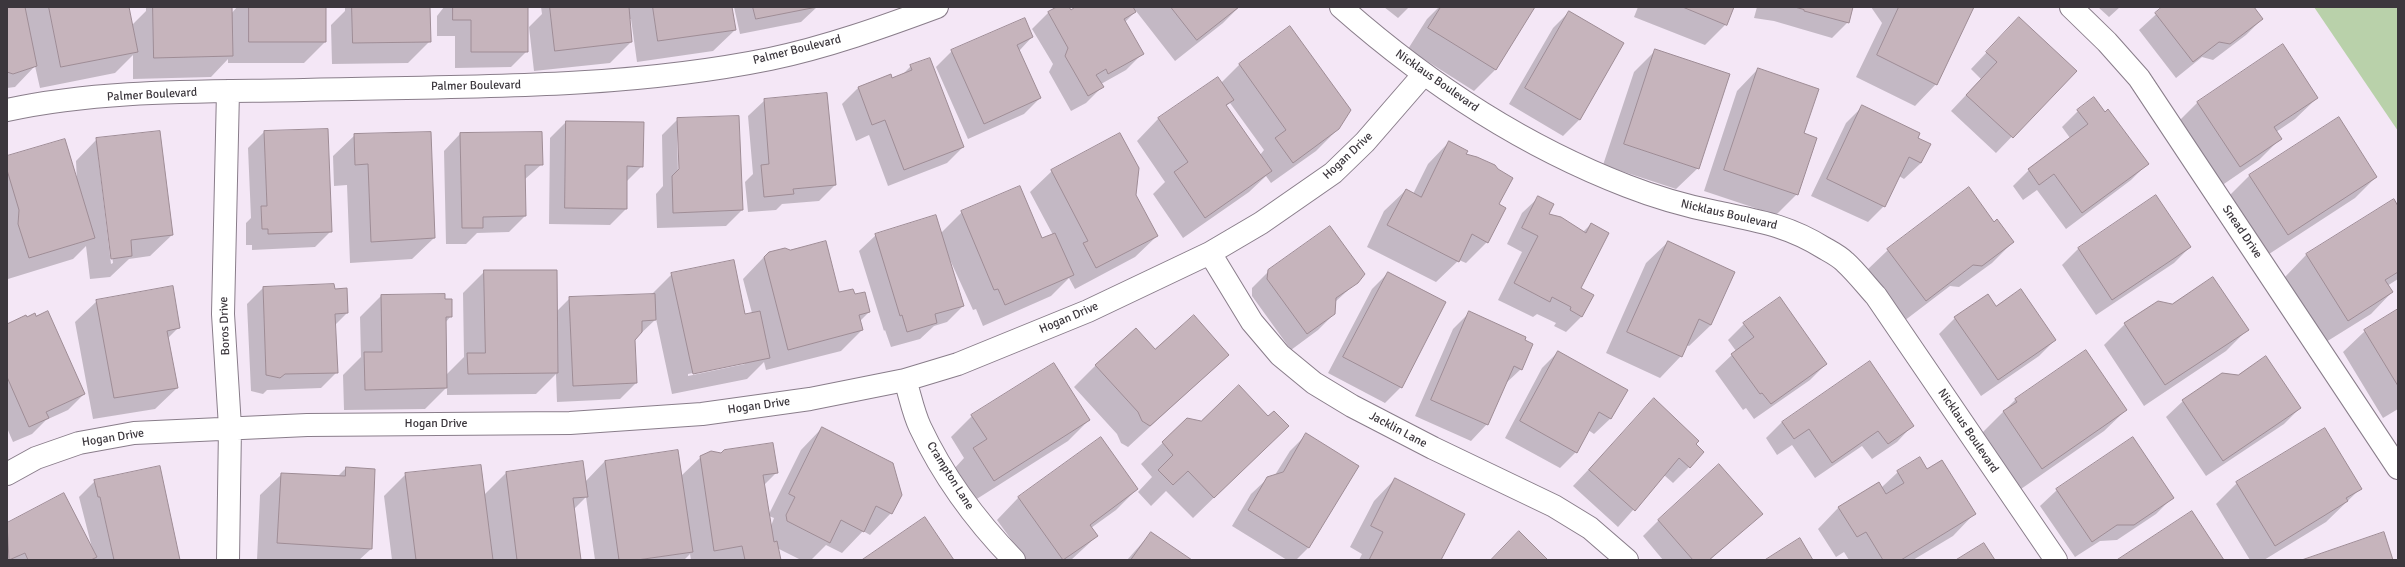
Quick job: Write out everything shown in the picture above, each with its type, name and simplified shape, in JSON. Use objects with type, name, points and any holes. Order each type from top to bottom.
[{"type":"street","name":"Palmer Boulevard","points":[[7,110],[38,104],[151,94],[564,84],[665,76],[771,58],[826,44],[896,14],[937,7]]},
{"type":"street","name":"Nicklaus Boulevard","points":[[1341,7],[1424,74],[1461,100],[1586,169],[1628,187],[1671,201],[1763,221],[1804,235],[1844,261],[1876,296],[2056,560]]},
{"type":"street","name":"Snead Drive","points":[[2071,7],[2107,42],[2139,78],[2398,468]]},
{"type":"street","name":"Hogan Drive","points":[[7,474],[36,458],[79,443],[134,433],[307,425],[570,423],[694,414],[810,399],[905,380],[958,364],[1080,314],[1210,253],[1261,223],[1333,173],[1365,142],[1424,74]]},
{"type":"street","name":"Boros Drive","points":[[228,91],[224,314],[230,428],[228,560]]},
{"type":"street","name":"Jacklin Lane","points":[[1210,253],[1252,322],[1280,355],[1314,383],[1433,448],[1554,506],[1590,528],[1627,560]]},
{"type":"street","name":"Crampton Lane","points":[[905,380],[920,426],[940,465],[969,508],[993,538],[1014,560]]},
{"type":"green space","points":[[2314,7],[2398,7],[2398,131]]},
{"type":"building","points":[[7,7],[25,7],[37,66],[13,74],[7,72]]},
{"type":"building","points":[[49,7],[129,7],[138,52],[61,67]]},
{"type":"building","points":[[153,7],[232,7],[233,56],[154,58]]},
{"type":"building","points":[[249,7],[326,7],[326,42],[249,42]]},
{"type":"building","points":[[352,7],[430,7],[431,42],[353,43]]},
{"type":"building","points":[[453,7],[528,7],[528,52],[471,52],[471,20],[453,20]]},
{"type":"building","points":[[550,7],[629,7],[632,42],[555,51]]},
{"type":"building","points":[[653,7],[732,7],[736,30],[658,41]]},
{"type":"building","points":[[753,7],[817,7],[756,19]]},
{"type":"building","points":[[1057,7],[1069,7],[1071,10],[1075,7],[1133,7],[1136,12],[1124,19],[1144,54],[1108,74],[1106,69],[1096,75],[1104,87],[1088,96],[1065,56],[1068,48],[1048,12]]},
{"type":"building","points":[[1171,7],[1239,7],[1197,40]]},
{"type":"building","points":[[1441,7],[1535,7],[1496,70],[1428,28]]},
{"type":"building","points":[[1683,7],[1734,7],[1727,25]]},
{"type":"building","points":[[1795,7],[1853,7],[1849,23],[1804,11]]},
{"type":"building","points":[[1899,7],[1974,7],[1937,85],[1877,55]]},
{"type":"building","points":[[2162,7],[2254,7],[2263,19],[2230,44],[2219,42],[2193,62],[2155,13]]},
{"type":"building","points":[[1569,11],[1624,43],[1580,120],[1525,88]]},
{"type":"building","points":[[2019,17],[2077,71],[2013,138],[1966,95],[1997,62],[1986,52]]},
{"type":"building","points":[[1025,18],[1033,37],[1017,45],[1041,98],[984,124],[951,50]]},
{"type":"building","points":[[1290,26],[1351,110],[1339,129],[1293,163],[1275,138],[1286,130],[1239,64]]},
{"type":"building","points":[[2283,44],[2318,98],[2274,127],[2282,139],[2240,167],[2197,102]]},
{"type":"building","points":[[1655,49],[1730,74],[1699,169],[1624,144]]},
{"type":"building","points":[[930,58],[964,147],[904,170],[885,120],[872,125],[858,87],[891,74],[892,78],[912,70],[910,65]]},
{"type":"building","points":[[1758,68],[1819,89],[1804,133],[1817,138],[1798,195],[1724,170]]},
{"type":"building","points":[[1218,77],[1234,100],[1226,105],[1272,171],[1205,218],[1174,172],[1188,162],[1158,118]]},
{"type":"building","points":[[827,93],[836,185],[793,189],[794,194],[764,197],[761,165],[769,164],[764,99]]},
{"type":"building","points":[[2094,97],[2105,112],[2108,109],[2149,164],[2082,213],[2054,174],[2039,185],[2028,169],[2088,124],[2077,110]]},
{"type":"building","points":[[1862,105],[1920,133],[1918,138],[1931,144],[1921,163],[1909,157],[1885,207],[1827,179]]},
{"type":"building","points":[[739,116],[743,210],[673,213],[672,176],[679,169],[677,118]]},
{"type":"building","points":[[2339,117],[2377,177],[2288,235],[2249,175]]},
{"type":"building","points":[[566,121],[644,122],[643,167],[627,166],[627,209],[565,208]]},
{"type":"building","points":[[328,129],[332,232],[268,234],[268,229],[262,229],[261,206],[267,206],[264,131]]},
{"type":"building","points":[[160,131],[173,235],[131,240],[132,256],[111,259],[96,138]]},
{"type":"building","points":[[431,132],[435,238],[371,242],[368,164],[355,165],[354,134]]},
{"type":"building","points":[[542,132],[543,165],[525,165],[526,216],[483,217],[483,228],[462,228],[460,133]]},
{"type":"building","points":[[1120,133],[1139,168],[1136,195],[1158,236],[1096,268],[1083,243],[1088,241],[1051,170]]},
{"type":"building","points":[[65,139],[95,238],[29,258],[18,224],[19,210],[7,170],[7,156]]},
{"type":"building","points":[[1449,141],[1468,151],[1466,154],[1495,165],[1498,169],[1513,178],[1499,204],[1506,208],[1488,243],[1472,234],[1459,262],[1387,225],[1406,189],[1421,197]]},
{"type":"building","points":[[1020,186],[1042,238],[1055,233],[1074,275],[1005,305],[998,289],[994,290],[961,211]]},
{"type":"building","points":[[1969,187],[1994,222],[1997,219],[2014,242],[1982,266],[1973,265],[1926,301],[1887,249]]},
{"type":"building","points":[[2156,195],[2191,247],[2112,300],[2078,248]]},
{"type":"building","points":[[1538,196],[1554,204],[1549,214],[1561,217],[1586,233],[1591,223],[1609,233],[1581,288],[1594,295],[1582,317],[1570,310],[1571,307],[1552,297],[1550,302],[1514,283],[1538,236],[1522,228]]},
{"type":"building","points":[[2394,199],[2398,206],[2398,272],[2385,280],[2393,292],[2348,321],[2306,254]]},
{"type":"building","points":[[936,215],[964,306],[935,314],[937,323],[907,332],[902,315],[900,316],[875,234]]},
{"type":"building","points":[[1330,226],[1365,274],[1358,283],[1336,298],[1335,314],[1307,334],[1267,279],[1268,270]]},
{"type":"building","points":[[826,241],[839,292],[853,289],[855,294],[865,292],[870,312],[859,315],[863,330],[788,350],[764,257],[769,252],[785,248],[790,250]]},
{"type":"building","points":[[1668,241],[1735,272],[1711,325],[1699,319],[1682,357],[1627,332]]},
{"type":"building","points":[[734,260],[745,314],[760,311],[770,358],[693,374],[671,273]]},
{"type":"building","points":[[484,270],[557,270],[558,373],[468,374],[467,353],[485,353]]},
{"type":"building","points":[[1388,272],[1446,302],[1402,388],[1343,357]]},
{"type":"building","points":[[2213,277],[2249,330],[2165,385],[2124,323],[2158,301],[2172,304]]},
{"type":"building","points":[[334,284],[335,289],[347,288],[348,313],[335,314],[338,373],[285,374],[280,378],[266,375],[263,287]]},
{"type":"building","points":[[173,286],[180,328],[167,331],[178,388],[114,398],[96,300]]},
{"type":"building","points":[[2021,289],[2056,340],[1998,380],[1954,317],[1988,294],[1996,306]]},
{"type":"building","points":[[445,294],[445,299],[452,299],[452,317],[446,317],[447,388],[365,390],[364,352],[382,352],[381,295]]},
{"type":"building","points":[[655,294],[656,320],[642,321],[642,332],[635,340],[637,383],[573,386],[569,297]]},
{"type":"building","points":[[1780,297],[1827,364],[1771,404],[1762,393],[1760,394],[1731,354],[1754,337],[1743,323]]},
{"type":"building","points":[[2398,309],[2398,386],[2364,330]]},
{"type":"building","points":[[48,311],[85,394],[46,412],[49,418],[29,427],[7,377],[7,324],[26,315],[27,317],[35,313],[36,316]]},
{"type":"building","points":[[1469,311],[1526,337],[1525,340],[1533,344],[1522,370],[1514,366],[1488,425],[1431,400]]},
{"type":"building","points":[[1194,315],[1229,355],[1150,426],[1142,421],[1138,412],[1095,365],[1136,328],[1155,349]]},
{"type":"building","points":[[2086,350],[2127,410],[2042,469],[2003,411],[2017,402],[2015,399]]},
{"type":"building","points":[[1558,351],[1628,390],[1611,419],[1599,412],[1577,453],[1520,421]]},
{"type":"building","points":[[2266,356],[2301,408],[2223,461],[2182,400],[2222,373],[2238,375]]},
{"type":"building","points":[[1870,361],[1914,426],[1888,444],[1878,431],[1832,463],[1809,429],[1794,439],[1782,422]]},
{"type":"building","points":[[1054,363],[1090,420],[994,481],[973,448],[987,439],[971,415]]},
{"type":"building","points":[[1239,385],[1268,416],[1274,411],[1289,426],[1214,498],[1188,471],[1173,485],[1158,470],[1173,455],[1162,442],[1187,418],[1201,421]]},
{"type":"building","points":[[1654,398],[1699,441],[1696,444],[1704,452],[1690,468],[1679,458],[1635,511],[1589,470]]},
{"type":"building","points":[[822,427],[893,463],[902,495],[892,514],[876,506],[864,532],[841,520],[830,543],[787,521],[786,515],[795,497],[789,494]]},
{"type":"building","points":[[2325,428],[2362,489],[2346,498],[2348,501],[2275,546],[2236,482]]},
{"type":"building","points":[[1306,433],[1359,466],[1309,548],[1248,510],[1267,477],[1283,472]]},
{"type":"building","points":[[1101,437],[1138,489],[1090,525],[1098,536],[1063,560],[1018,497]]},
{"type":"building","points":[[2133,437],[2174,498],[2134,525],[2117,525],[2092,542],[2056,489]]},
{"type":"building","points":[[773,443],[778,473],[763,475],[774,542],[777,541],[781,560],[745,560],[742,546],[714,551],[700,456],[711,451],[721,453],[724,450]]},
{"type":"building","points":[[678,450],[693,552],[637,560],[619,560],[605,461]]},
{"type":"building","points":[[1920,457],[1927,469],[1942,460],[1976,514],[1901,560],[1883,560],[1866,532],[1857,537],[1838,507],[1879,482],[1886,494],[1904,483],[1897,471]]},
{"type":"building","points":[[583,461],[588,497],[573,498],[581,560],[517,560],[506,472]]},
{"type":"building","points":[[1719,464],[1763,514],[1709,560],[1693,560],[1658,520]]},
{"type":"building","points":[[481,465],[493,560],[416,560],[405,473]]},
{"type":"building","points":[[160,466],[180,560],[114,560],[100,497],[98,497],[94,480]]},
{"type":"building","points":[[346,467],[375,469],[372,549],[277,543],[281,473],[345,476]]},
{"type":"building","points":[[1395,478],[1465,514],[1441,560],[1369,560],[1383,532],[1371,526]]},
{"type":"building","points":[[64,493],[97,557],[91,560],[28,560],[25,553],[9,560],[7,523]]},
{"type":"building","points":[[2192,511],[2224,560],[2117,560]]},
{"type":"building","points":[[925,517],[954,560],[862,560]]},
{"type":"building","points":[[1519,531],[1548,560],[1491,560]]},
{"type":"building","points":[[1151,532],[1192,560],[1131,560]]},
{"type":"building","points":[[2384,532],[2393,560],[2302,560]]},
{"type":"building","points":[[1800,538],[1813,560],[1765,560]]},
{"type":"building","points":[[1984,543],[1995,560],[1956,560]]}]
